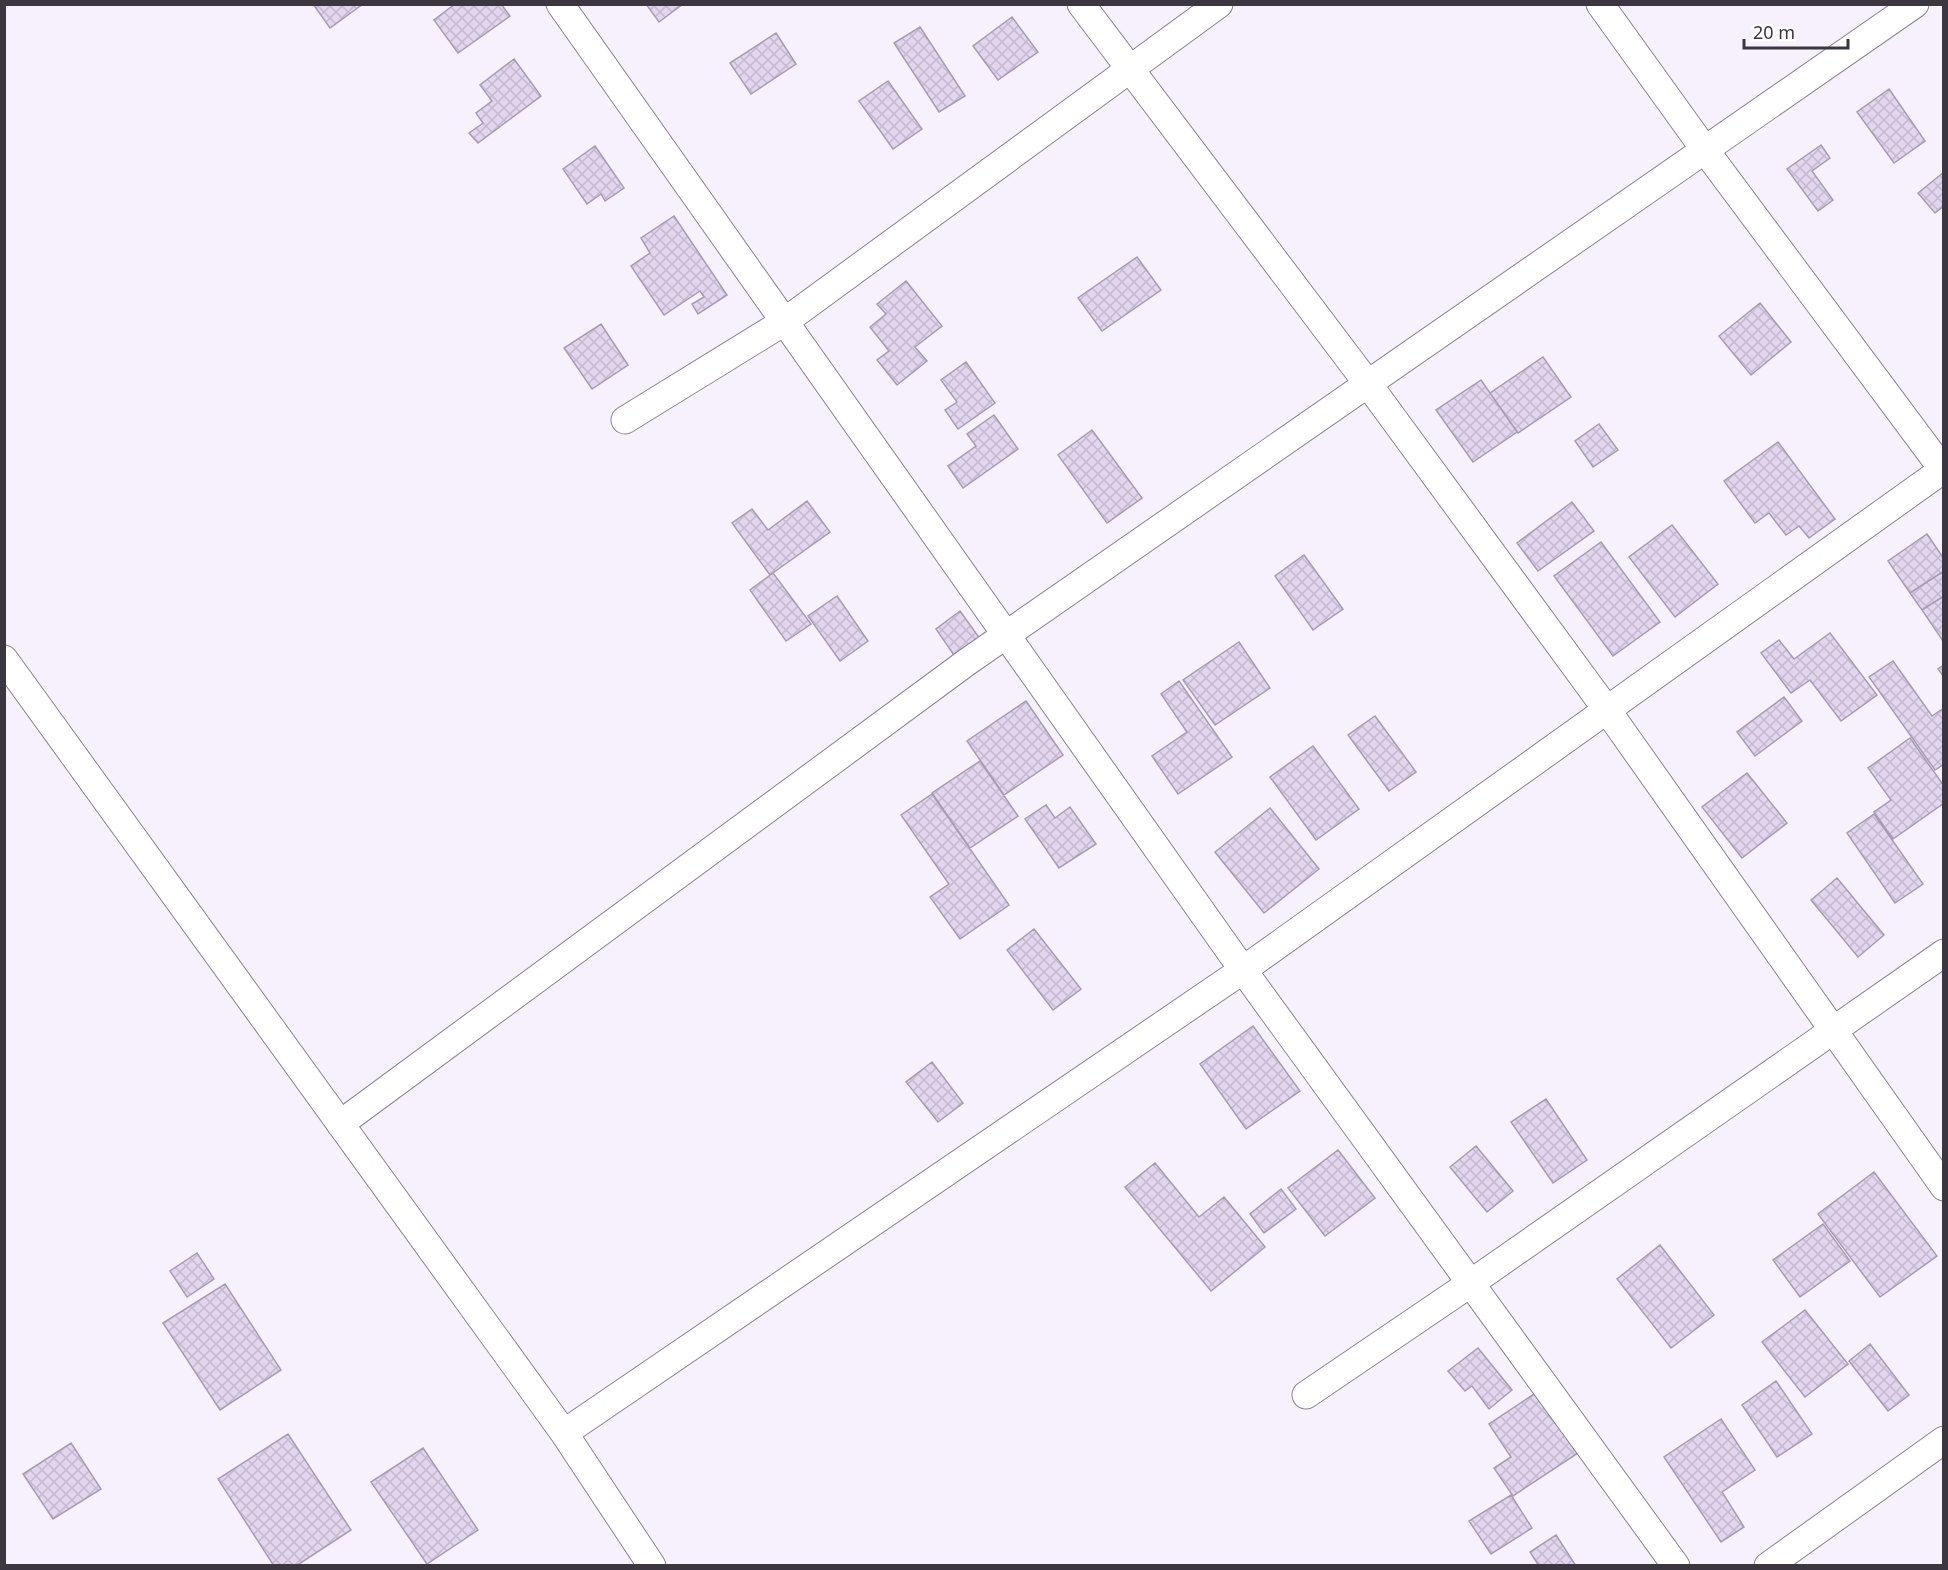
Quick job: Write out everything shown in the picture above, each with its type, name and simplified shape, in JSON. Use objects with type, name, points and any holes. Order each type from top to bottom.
[{"type":"street","points":[[560,4],[1243,970],[1676,1566]]},
{"type":"street","points":[[1081,4],[1368,384],[1607,710],[1944,1187]]},
{"type":"street","points":[[625,420],[784,322],[1219,4]]},
{"type":"street","points":[[564,1433],[1243,970],[1943,470],[1705,150],[1600,4]]},
{"type":"street","points":[[340,1124],[967,662],[1915,4]]},
{"type":"street","points":[[4,659],[564,1433],[652,1566]]},
{"type":"street","points":[[1306,1395],[1944,953]]},
{"type":"street","points":[[1768,1566],[1944,1440]]},
{"type":"building","points":[[313,4],[363,4],[330,28]]},
{"type":"building","points":[[455,4],[501,4],[510,16],[458,53],[434,20]]},
{"type":"building","points":[[646,4],[683,4],[659,22]]},
{"type":"building","points":[[1012,17],[1038,52],[998,80],[973,46]]},
{"type":"building","points":[[920,27],[965,96],[939,112],[894,43]]},
{"type":"building","points":[[776,33],[796,64],[751,94],[730,63]]},
{"type":"building","points":[[514,59],[541,96],[478,143],[469,133],[483,123],[476,113],[492,101],[480,85]]},
{"type":"building","points":[[888,81],[922,129],[893,149],[859,101]]},
{"type":"building","points":[[1889,89],[1925,141],[1894,163],[1857,112]]},
{"type":"building","points":[[1821,145],[1830,158],[1812,171],[1833,200],[1818,211],[1787,169]]},
{"type":"building","points":[[595,146],[624,188],[605,201],[601,194],[587,204],[563,169]]},
{"type":"building","points":[[1944,172],[1944,206],[1935,213],[1918,193]]},
{"type":"building","points":[[674,216],[727,295],[698,314],[692,304],[704,297],[700,291],[664,315],[631,266],[650,253],[641,238]]},
{"type":"building","points":[[1137,257],[1161,290],[1102,331],[1078,298]]},
{"type":"building","points":[[906,281],[942,326],[915,347],[927,361],[897,385],[877,360],[889,351],[870,327],[886,314],[877,304]]},
{"type":"building","points":[[1760,303],[1791,342],[1751,375],[1719,336]]},
{"type":"building","points":[[601,324],[628,365],[592,389],[564,348]]},
{"type":"building","points":[[1543,357],[1571,397],[1518,433],[1490,393]]},
{"type":"building","points":[[966,362],[995,403],[958,429],[945,410],[957,402],[941,380]]},
{"type":"building","points":[[1481,380],[1517,432],[1473,462],[1436,410]]},
{"type":"building","points":[[994,415],[1018,449],[963,488],[948,466],[976,446],[967,434]]},
{"type":"building","points":[[1599,424],[1618,450],[1593,467],[1575,441]]},
{"type":"building","points":[[1092,430],[1142,498],[1107,523],[1058,455]]},
{"type":"building","points":[[1778,442],[1835,519],[1809,538],[1799,526],[1786,535],[1769,513],[1755,523],[1724,481]]},
{"type":"building","points":[[807,501],[830,532],[770,575],[732,523],[752,509],[768,530]]},
{"type":"building","points":[[1572,502],[1594,531],[1538,571],[1517,543]]},
{"type":"building","points":[[1672,525],[1718,584],[1675,617],[1629,557]]},
{"type":"building","points":[[1927,534],[1944,559],[1944,571],[1910,593],[1888,561]]},
{"type":"building","points":[[1601,542],[1660,622],[1613,656],[1554,576]]},
{"type":"building","points":[[1304,555],[1343,609],[1313,630],[1275,576]]},
{"type":"building","points":[[1944,571],[1944,596],[1922,610],[1910,593]]},
{"type":"building","points":[[773,573],[811,624],[786,641],[750,590]]},
{"type":"building","points":[[837,596],[868,641],[840,661],[808,616]]},
{"type":"building","points":[[1944,596],[1944,641],[1943,641],[1922,610]]},
{"type":"building","points":[[960,611],[983,643],[958,661],[936,629]]},
{"type":"building","points":[[1830,633],[1877,695],[1841,721],[1810,680],[1791,693],[1761,653],[1779,640],[1794,659]]},
{"type":"building","points":[[1239,642],[1270,688],[1215,725],[1183,680]]},
{"type":"building","points":[[1893,661],[1932,716],[1944,708],[1944,764],[1935,770],[1869,677]]},
{"type":"building","points":[[1944,665],[1944,677],[1938,669]]},
{"type":"building","points":[[1179,681],[1232,757],[1178,794],[1152,756],[1187,732],[1161,694]]},
{"type":"building","points":[[1784,697],[1802,721],[1755,756],[1737,732]]},
{"type":"building","points":[[1026,701],[1063,755],[1004,795],[967,741]]},
{"type":"building","points":[[1375,716],[1416,772],[1389,791],[1348,735]]},
{"type":"building","points":[[1910,738],[1944,786],[1944,803],[1893,839],[1874,812],[1891,800],[1868,768]]},
{"type":"building","points":[[1313,746],[1359,809],[1316,840],[1270,777]]},
{"type":"building","points":[[980,761],[1018,816],[970,848],[932,793]]},
{"type":"building","points":[[1747,773],[1787,823],[1742,858],[1702,807]]},
{"type":"building","points":[[932,794],[1009,905],[960,939],[930,897],[949,884],[901,815]]},
{"type":"building","points":[[1046,805],[1055,818],[1070,807],[1096,844],[1059,868],[1025,819]]},
{"type":"building","points":[[1270,808],[1319,869],[1264,913],[1215,852]]},
{"type":"building","points":[[1874,814],[1923,884],[1895,903],[1847,833]]},
{"type":"building","points":[[1837,878],[1884,935],[1858,957],[1811,900]]},
{"type":"building","points":[[1034,929],[1081,989],[1053,1010],[1007,950]]},
{"type":"building","points":[[1253,1026],[1300,1091],[1246,1129],[1200,1064]]},
{"type":"building","points":[[932,1062],[963,1103],[938,1122],[906,1082]]},
{"type":"building","points":[[1546,1099],[1587,1160],[1553,1183],[1511,1122]]},
{"type":"building","points":[[1476,1146],[1513,1191],[1487,1212],[1450,1167]]},
{"type":"building","points":[[1338,1150],[1375,1198],[1325,1236],[1288,1188]]},
{"type":"building","points":[[1155,1163],[1199,1217],[1224,1197],[1265,1247],[1211,1291],[1125,1187]]},
{"type":"building","points":[[1874,1172],[1937,1256],[1880,1297],[1818,1214]]},
{"type":"building","points":[[1281,1189],[1296,1209],[1264,1233],[1250,1214]]},
{"type":"building","points":[[1823,1224],[1850,1261],[1800,1297],[1773,1260]]},
{"type":"building","points":[[1660,1245],[1714,1315],[1671,1348],[1617,1279]]},
{"type":"building","points":[[197,1253],[214,1279],[187,1297],[170,1271]]},
{"type":"building","points":[[225,1284],[281,1370],[220,1410],[163,1323]]},
{"type":"building","points":[[1805,1310],[1848,1364],[1805,1397],[1762,1342]]},
{"type":"building","points":[[1870,1344],[1909,1395],[1888,1411],[1849,1361]]},
{"type":"building","points":[[1478,1348],[1512,1390],[1489,1409],[1472,1386],[1465,1391],[1448,1371]]},
{"type":"building","points":[[1776,1381],[1812,1434],[1777,1457],[1742,1405]]},
{"type":"building","points":[[1540,1390],[1581,1451],[1513,1496],[1494,1468],[1511,1457],[1489,1424]]},
{"type":"building","points":[[1721,1419],[1755,1470],[1722,1492],[1744,1527],[1721,1542],[1664,1457]]},
{"type":"building","points":[[288,1434],[351,1530],[296,1566],[274,1566],[218,1479]]},
{"type":"building","points":[[71,1443],[101,1489],[53,1519],[23,1474]]},
{"type":"building","points":[[423,1448],[478,1530],[427,1564],[371,1482]]},
{"type":"building","points":[[1511,1495],[1532,1528],[1491,1554],[1469,1521]]},
{"type":"building","points":[[1556,1535],[1576,1566],[1539,1566],[1530,1552]]}]
